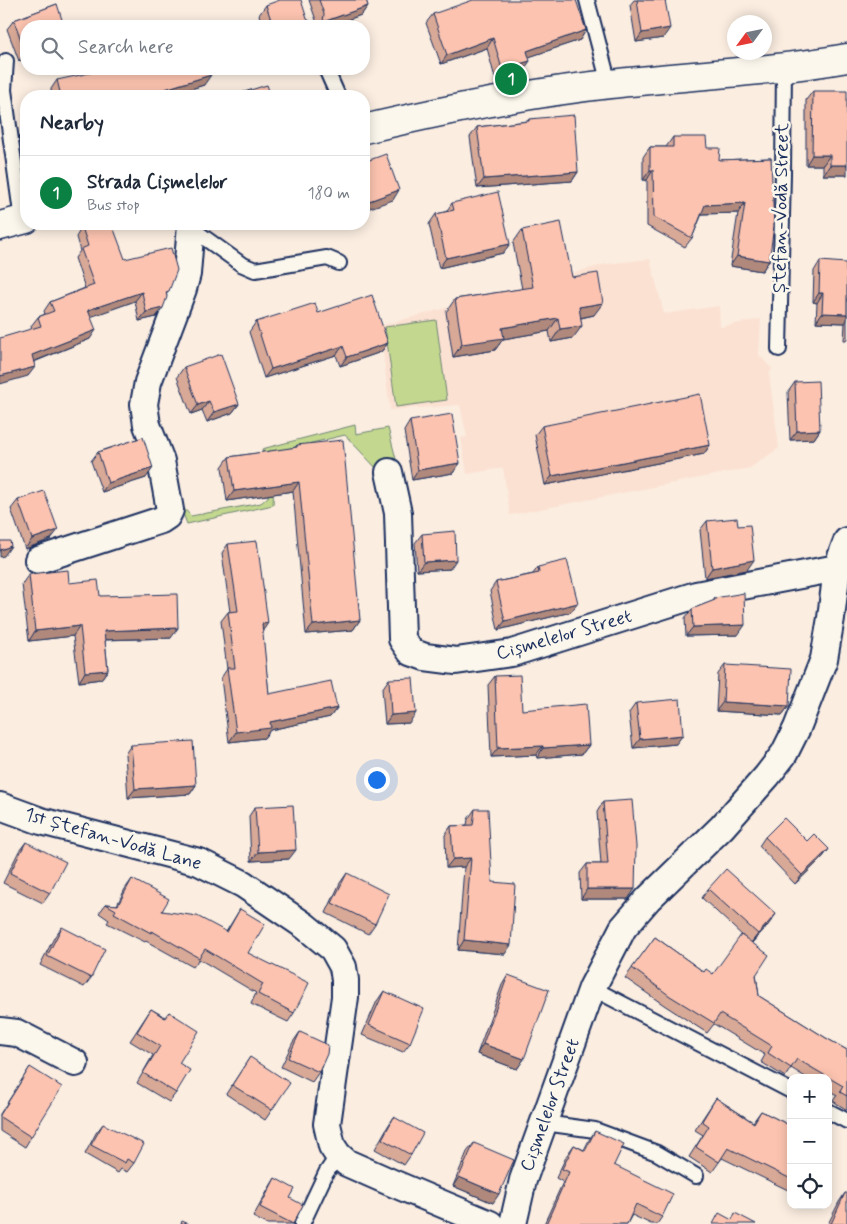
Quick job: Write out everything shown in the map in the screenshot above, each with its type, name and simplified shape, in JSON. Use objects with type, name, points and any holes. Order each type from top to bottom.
[{"type":"street","points":[[370,129],[513,97],[608,84],[784,67],[847,58]]},
{"type":"street","points":[[38,560],[161,520],[167,516],[170,510],[162,461],[147,425],[144,404],[148,382],[183,289],[187,274],[191,230]]},
{"type":"street","name":"Cișmelelor Street","points":[[389,472],[398,513],[402,639],[410,652],[425,658],[456,660],[512,653],[696,595],[836,568]]},
{"type":"street","name":"Cișmelelor Street","points":[[513,1224],[524,1180],[592,988],[623,928],[648,899],[722,828],[784,754],[797,728],[824,659],[831,618],[836,568],[847,541]]},
{"type":"street","name":"1st Ștefan-Vodă Lane","points":[[0,806],[41,821],[208,866],[244,884],[305,926],[333,949],[343,967],[345,980],[345,997],[327,1124],[332,1146],[338,1155]]},
{"type":"street","points":[[0,1031],[17,1033],[74,1063]]},
{"type":"street","points":[[338,1155],[347,1162],[390,1182],[490,1224]]},
{"type":"lane","points":[[587,0],[608,84]]},
{"type":"lane","points":[[6,61],[4,90],[16,222]]},
{"type":"lane","name":"Ștefan-Vodă Street","points":[[779,349],[784,67]]},
{"type":"lane","points":[[329,75],[335,90]]},
{"type":"lane","points":[[196,230],[242,264],[255,270],[295,265],[327,258],[339,263]]},
{"type":"lane","points":[[592,988],[787,1089]]},
{"type":"lane","points":[[832,1113],[847,1121]]},
{"type":"lane","points":[[544,1123],[595,1130],[656,1153],[696,1176]]},
{"type":"lane","points":[[302,1224],[326,1173],[338,1155]]},
{"type":"shaded area","points":[[650,259],[664,314],[719,306],[720,327],[761,319],[759,355],[772,369],[769,374],[779,448],[750,468],[510,515],[503,468],[467,474],[461,438],[467,437],[460,405],[390,410],[380,326],[606,264]]},
{"type":"green space","points":[[436,320],[447,400],[396,407],[385,327]]},
{"type":"green space","points":[[355,425],[356,434],[388,428],[397,463],[378,470],[345,435],[270,453],[274,480],[273,505],[187,524],[179,503],[191,516],[261,503],[268,497],[269,486],[262,449]]},
{"type":"building","points":[[280,0],[301,0],[308,20],[271,20],[266,5]]},
{"type":"building","points":[[319,0],[366,0],[368,6],[329,20],[323,20],[324,14]]},
{"type":"building","points":[[473,0],[576,0],[586,30],[527,51],[530,61],[502,69],[493,38],[447,55],[433,14]]},
{"type":"building","points":[[637,0],[665,0],[670,28],[642,33]]},
{"type":"building","points":[[57,4],[62,20],[20,20],[20,37],[14,20]]},
{"type":"building","points":[[80,75],[211,75],[162,90],[60,90],[57,80]]},
{"type":"building","points":[[267,85],[269,90],[251,90]]},
{"type":"building","points":[[813,91],[847,91],[847,165],[830,165],[830,155],[812,155]]},
{"type":"building","points":[[574,115],[578,172],[484,179],[477,127],[529,121],[529,119]]},
{"type":"building","points":[[673,137],[706,137],[707,148],[720,148],[719,160],[771,158],[774,226],[769,261],[737,256],[745,203],[705,205],[692,238],[654,217],[653,170],[650,170],[650,147],[673,147]]},
{"type":"building","points":[[386,154],[399,190],[370,201],[370,160]]},
{"type":"building","points":[[498,192],[510,244],[446,258],[436,214],[454,210],[452,203]]},
{"type":"building","points":[[561,222],[572,277],[598,273],[603,303],[579,307],[582,326],[560,329],[558,318],[502,328],[504,338],[462,344],[455,299],[533,287],[522,230]]},
{"type":"building","points":[[83,230],[114,230],[125,259],[171,248],[177,270],[169,291],[166,292],[167,297],[163,308],[146,312],[142,292],[88,310],[96,330],[32,355],[35,367],[0,376],[0,338],[41,326],[38,317],[54,311],[50,302],[94,285],[81,249],[88,246]]},
{"type":"building","points":[[820,261],[846,263],[847,314],[822,313],[823,293],[819,293]]},
{"type":"building","points":[[372,295],[388,343],[347,357],[343,346],[271,369],[256,322],[315,303],[318,313]]},
{"type":"building","points":[[221,354],[239,404],[214,412],[209,401],[198,405],[184,367]]},
{"type":"building","points":[[818,381],[820,430],[797,431],[795,382]]},
{"type":"building","points":[[700,394],[710,445],[552,476],[542,426]]},
{"type":"building","points":[[452,414],[460,463],[418,470],[410,421]]},
{"type":"building","points":[[143,437],[153,468],[108,483],[98,452]]},
{"type":"building","points":[[343,440],[360,620],[313,625],[299,482],[234,491],[229,457],[297,447],[297,445]]},
{"type":"building","points":[[44,491],[58,530],[32,539],[18,500]]},
{"type":"building","points":[[737,518],[738,526],[750,525],[754,560],[712,568],[707,521]]},
{"type":"building","points":[[455,531],[456,560],[424,562],[422,534]]},
{"type":"building","points":[[0,541],[10,541],[11,546],[0,550]]},
{"type":"building","points":[[257,541],[268,623],[262,624],[269,694],[331,681],[337,708],[270,722],[271,728],[236,732],[227,668],[235,668],[228,612],[238,611],[228,544]]},
{"type":"building","points":[[567,560],[578,603],[505,621],[496,582],[539,573],[538,567]]},
{"type":"building","points":[[68,570],[69,583],[98,580],[100,596],[177,594],[178,628],[104,631],[108,670],[85,672],[80,626],[35,631],[29,574]]},
{"type":"building","points":[[744,593],[745,625],[693,627],[692,609],[715,600],[715,598]]},
{"type":"building","points":[[725,665],[791,669],[789,706],[723,702]]},
{"type":"building","points":[[520,675],[522,710],[586,704],[589,745],[498,748],[495,676]]},
{"type":"building","points":[[413,678],[416,713],[391,715],[389,679]]},
{"type":"building","points":[[680,699],[683,735],[640,739],[636,703]]},
{"type":"building","points":[[193,741],[196,785],[135,789],[131,745]]},
{"type":"building","points":[[632,800],[636,846],[635,889],[587,889],[587,864],[608,864],[603,802]]},
{"type":"building","points":[[293,805],[296,850],[258,852],[255,807]]},
{"type":"building","points":[[475,809],[488,809],[492,882],[515,884],[511,945],[464,940],[471,858],[453,859],[451,826],[473,825]]},
{"type":"building","points":[[784,818],[807,841],[814,834],[829,849],[802,875],[765,837]]},
{"type":"building","points":[[26,842],[66,862],[50,893],[10,873]]},
{"type":"building","points":[[726,869],[776,914],[758,934],[708,889]]},
{"type":"building","points":[[347,873],[389,894],[375,924],[332,903]]},
{"type":"building","points":[[132,879],[169,899],[162,911],[197,916],[227,932],[240,909],[265,924],[248,953],[309,983],[294,1013],[258,994],[263,984],[205,949],[199,958],[152,931],[151,933],[114,913],[116,910],[106,904],[118,905]]},
{"type":"building","points":[[62,927],[105,949],[91,978],[47,956]]},
{"type":"building","points":[[741,935],[769,955],[756,975],[759,996],[847,1050],[847,1096],[840,1092],[843,1086],[832,1080],[832,1074],[823,1074],[797,1059],[791,1068],[768,1053],[772,1046],[720,1014],[714,1023],[670,996],[632,968],[655,937],[704,972],[706,969],[713,974]]},
{"type":"building","points":[[508,975],[549,990],[524,1059],[483,1044]]},
{"type":"building","points":[[384,991],[424,1009],[410,1043],[369,1025]]},
{"type":"building","points":[[151,1009],[165,1018],[169,1012],[199,1031],[179,1063],[190,1070],[176,1093],[143,1073],[160,1046],[137,1032]]},
{"type":"building","points":[[300,1032],[328,1045],[327,1054],[319,1072],[288,1058]]},
{"type":"building","points":[[250,1057],[290,1083],[272,1110],[232,1085]]},
{"type":"building","points":[[30,1067],[62,1087],[31,1137],[0,1117]]},
{"type":"building","points":[[716,1098],[754,1123],[761,1111],[787,1124],[787,1177],[728,1148],[719,1162],[696,1147],[709,1126],[702,1121]]},
{"type":"building","points":[[394,1117],[423,1133],[411,1155],[382,1139]]},
{"type":"building","points":[[103,1124],[144,1144],[134,1163],[127,1159],[125,1163],[91,1145]]},
{"type":"building","points":[[595,1131],[624,1144],[614,1165],[673,1194],[662,1217],[636,1204],[627,1224],[546,1224],[569,1172],[562,1169],[574,1145],[585,1151]]},
{"type":"building","points":[[474,1143],[514,1160],[499,1194],[459,1177]]},
{"type":"building","points":[[275,1178],[295,1189],[290,1198],[303,1205],[293,1224],[260,1207]]},
{"type":"building","points":[[845,1193],[847,1193],[847,1224],[831,1224]]},
{"type":"building","points":[[719,1213],[732,1220],[735,1213],[756,1224],[713,1224]]},
{"type":"place","name":"Strada Cișmelelor","points":[[511,79]]}]
